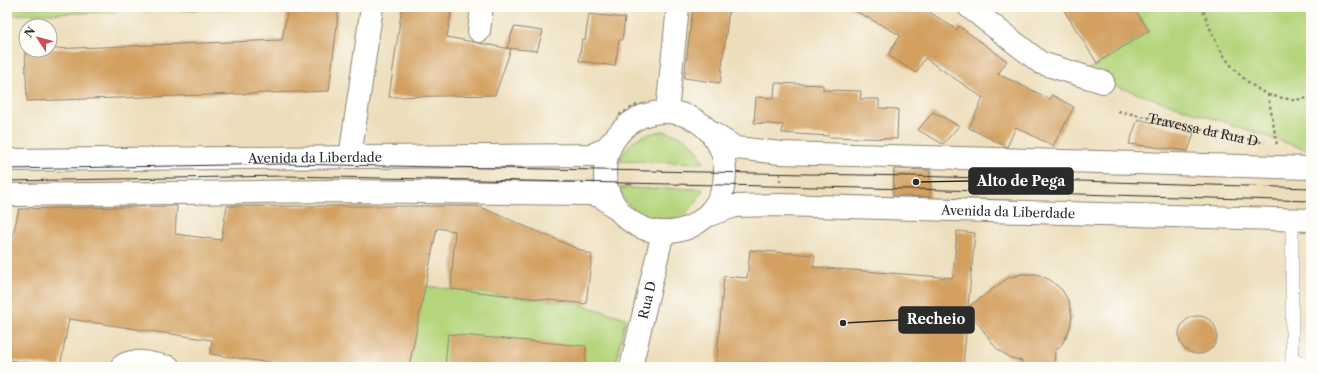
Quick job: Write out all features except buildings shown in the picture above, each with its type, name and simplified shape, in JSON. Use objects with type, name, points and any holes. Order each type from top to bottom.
[{"type":"street","points":[[350,157],[372,7]]},
{"type":"street","points":[[479,31],[482,7]]},
{"type":"street","points":[[667,106],[678,7]]},
{"type":"street","points":[[969,7],[1041,63],[1103,82]]},
{"type":"street","points":[[617,209],[606,186],[605,173],[608,154],[616,137],[630,122],[667,106],[686,114],[703,124],[710,125],[736,148],[781,153],[1311,168]]},
{"type":"street","points":[[7,194],[329,191],[591,194],[602,197],[630,221],[646,229],[663,232],[679,231],[694,225],[706,216],[716,205],[726,179],[722,150],[710,125]]},
{"type":"street","name":"Avenida da Liberdade","points":[[7,160],[592,155],[605,149],[616,137]]},
{"type":"street","name":"Avenida da Liberdade","points":[[706,216],[735,206],[779,205],[1302,220]]},
{"type":"street","name":"Rua D","points":[[631,367],[663,232]]},
{"type":"street","points":[[121,367],[124,364],[136,362],[169,367]]},
{"type":"lane","points":[[1302,220],[1292,363],[1311,366]]},
{"type":"path","points":[[1200,7],[1203,8],[1221,52],[1234,70],[1249,85],[1268,95],[1293,100],[1311,98]]},
{"type":"path","points":[[1268,95],[1277,146]]},
{"type":"path","points":[[618,115],[637,106],[691,106],[710,125]]},
{"type":"path","name":"Travessa da Rua D","points":[[1118,111],[1277,146],[1275,151]]},
{"type":"path","points":[[780,168],[780,186]]},
{"type":"green space","points":[[7,7],[120,7],[118,12],[7,15]]},
{"type":"green space","points":[[143,7],[246,7],[244,9],[143,11]]},
{"type":"green space","points":[[1133,7],[1311,7],[1311,151],[1103,82],[1087,71],[1149,31]]},
{"type":"green space","points":[[663,131],[678,135],[688,141],[697,150],[704,163],[619,161],[628,147],[636,139]]},
{"type":"green space","points":[[619,188],[703,189],[692,207],[687,212],[677,218],[657,220],[647,218],[638,213],[623,198]]},
{"type":"green space","points":[[425,286],[579,304],[626,318],[615,367],[403,367],[403,365],[409,366]]},
{"type":"tram line","points":[[7,169],[283,164],[913,176],[1311,188]]},
{"type":"tram line","points":[[7,181],[284,176],[912,189],[1311,201]]},
{"type":"place","name":"Alto de Pega","points":[[916,182]]},
{"type":"place","name":"Recheio","points":[[843,323]]}]
